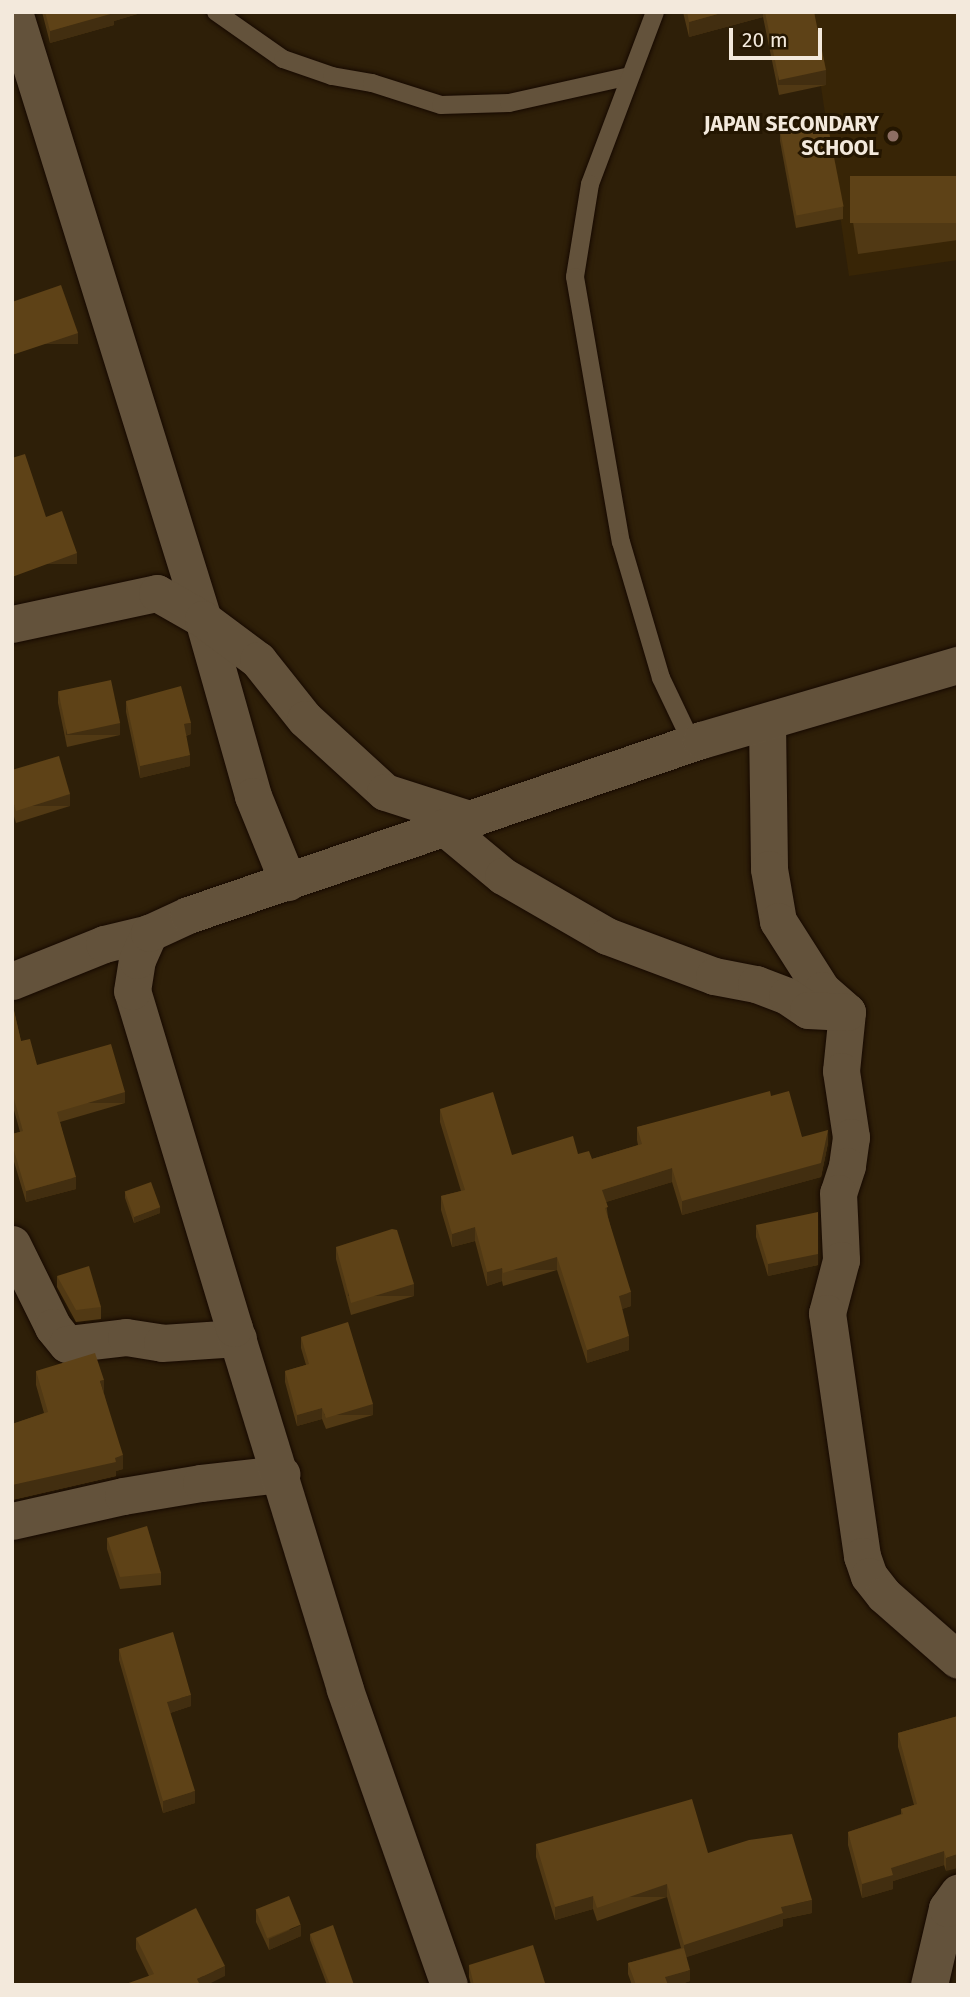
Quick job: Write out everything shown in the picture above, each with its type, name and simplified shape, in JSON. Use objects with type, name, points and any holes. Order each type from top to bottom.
[{"type":"street","points":[[14,12],[203,620],[253,796],[288,882]]},
{"type":"street","points":[[12,624],[157,593],[203,620],[258,660],[305,719],[385,792],[458,823],[503,876],[607,936],[715,975],[756,984],[787,996],[808,1010],[848,1012]]},
{"type":"street","points":[[12,981],[104,944],[149,933],[188,915],[692,743],[958,665]]},
{"type":"street","points":[[767,723],[769,869],[778,921],[822,990],[848,1012]]},
{"type":"street","points":[[149,933],[137,960],[132,991],[345,1689],[449,1985]]},
{"type":"street","points":[[848,1012],[842,1071],[851,1136],[847,1166],[838,1193],[841,1260],[827,1313],[862,1556],[869,1576],[884,1595],[958,1660]]},
{"type":"street","points":[[12,1244],[53,1327],[67,1344],[126,1337],[162,1343],[238,1338]]},
{"type":"street","points":[[12,1521],[123,1496],[281,1474]]},
{"type":"street","points":[[929,1985],[947,1908],[958,1893]]},
{"type":"lane","points":[[216,12],[284,59],[332,76],[372,83],[441,105],[509,103],[630,76]]},
{"type":"lane","points":[[655,12],[590,184],[575,277],[621,542],[661,678],[692,743]]},
{"type":"shaded area","name":"JAPAN SECONDARY SCHOOL","points":[[810,12],[958,12],[958,260],[849,276]]},
{"type":"building","points":[[45,12],[113,12],[114,13],[50,31]]},
{"type":"building","points":[[687,12],[725,12],[689,22]]},
{"type":"building","points":[[765,12],[814,12],[826,70],[779,80]]},
{"type":"building","points":[[827,121],[844,206],[796,216],[780,130]]},
{"type":"building","points":[[850,176],[958,176],[958,223],[850,223]]},
{"type":"building","points":[[61,285],[78,333],[12,355],[12,302]]},
{"type":"building","points":[[25,454],[46,517],[62,511],[77,553],[12,577],[12,458]]},
{"type":"building","points":[[111,680],[120,723],[67,734],[58,691]]},
{"type":"building","points":[[181,686],[191,723],[184,724],[190,755],[140,766],[126,701]]},
{"type":"building","points":[[59,756],[70,794],[16,811],[12,798],[12,770]]},
{"type":"building","points":[[12,1002],[21,1041],[30,1039],[37,1065],[111,1044],[125,1092],[57,1112],[76,1177],[26,1191],[12,1144],[12,1134],[23,1131],[12,1092]]},
{"type":"building","points":[[770,1091],[771,1096],[789,1091],[802,1137],[828,1130],[821,1163],[682,1201],[672,1168],[602,1190],[631,1292],[619,1296],[629,1336],[587,1350],[557,1257],[503,1273],[502,1268],[487,1272],[475,1227],[452,1234],[441,1196],[465,1190],[440,1109],[493,1092],[512,1155],[573,1136],[578,1154],[589,1151],[592,1159],[642,1144],[637,1127]]},
{"type":"building","points":[[151,1182],[160,1207],[134,1217],[125,1192]]},
{"type":"building","points":[[818,1212],[818,1254],[768,1264],[756,1225]]},
{"type":"building","points":[[392,1229],[397,1230],[414,1284],[351,1303],[336,1247]]},
{"type":"building","points":[[89,1266],[101,1307],[76,1310],[57,1276]]},
{"type":"building","points":[[348,1322],[373,1404],[326,1418],[322,1408],[297,1415],[285,1371],[309,1364],[301,1337]]},
{"type":"building","points":[[95,1353],[104,1380],[100,1381],[123,1455],[115,1458],[116,1462],[12,1485],[12,1424],[48,1412],[36,1371]]},
{"type":"building","points":[[147,1526],[161,1573],[120,1577],[107,1538]]},
{"type":"building","points":[[173,1632],[191,1695],[167,1702],[195,1791],[163,1801],[119,1649]]},
{"type":"building","points":[[958,1716],[958,1854],[946,1858],[944,1851],[891,1868],[893,1875],[862,1884],[848,1832],[903,1814],[901,1809],[917,1804],[898,1733]]},
{"type":"building","points":[[692,1799],[708,1853],[749,1840],[792,1834],[812,1900],[781,1907],[783,1913],[684,1945],[667,1884],[597,1908],[593,1896],[555,1907],[536,1844]]},
{"type":"building","points":[[289,1896],[301,1925],[267,1938],[256,1909]]},
{"type":"building","points":[[196,1908],[225,1966],[197,1979],[200,1985],[123,1985],[154,1974],[136,1938]]},
{"type":"building","points":[[333,1925],[354,1985],[330,1985],[310,1934]]},
{"type":"building","points":[[533,1945],[545,1983],[474,1985],[469,1965]]},
{"type":"building","points":[[684,1948],[690,1970],[665,1977],[668,1985],[636,1985],[628,1963]]},
{"type":"place","name":"JAPAN SECONDARY SCHOOL","points":[[893,136]]}]
